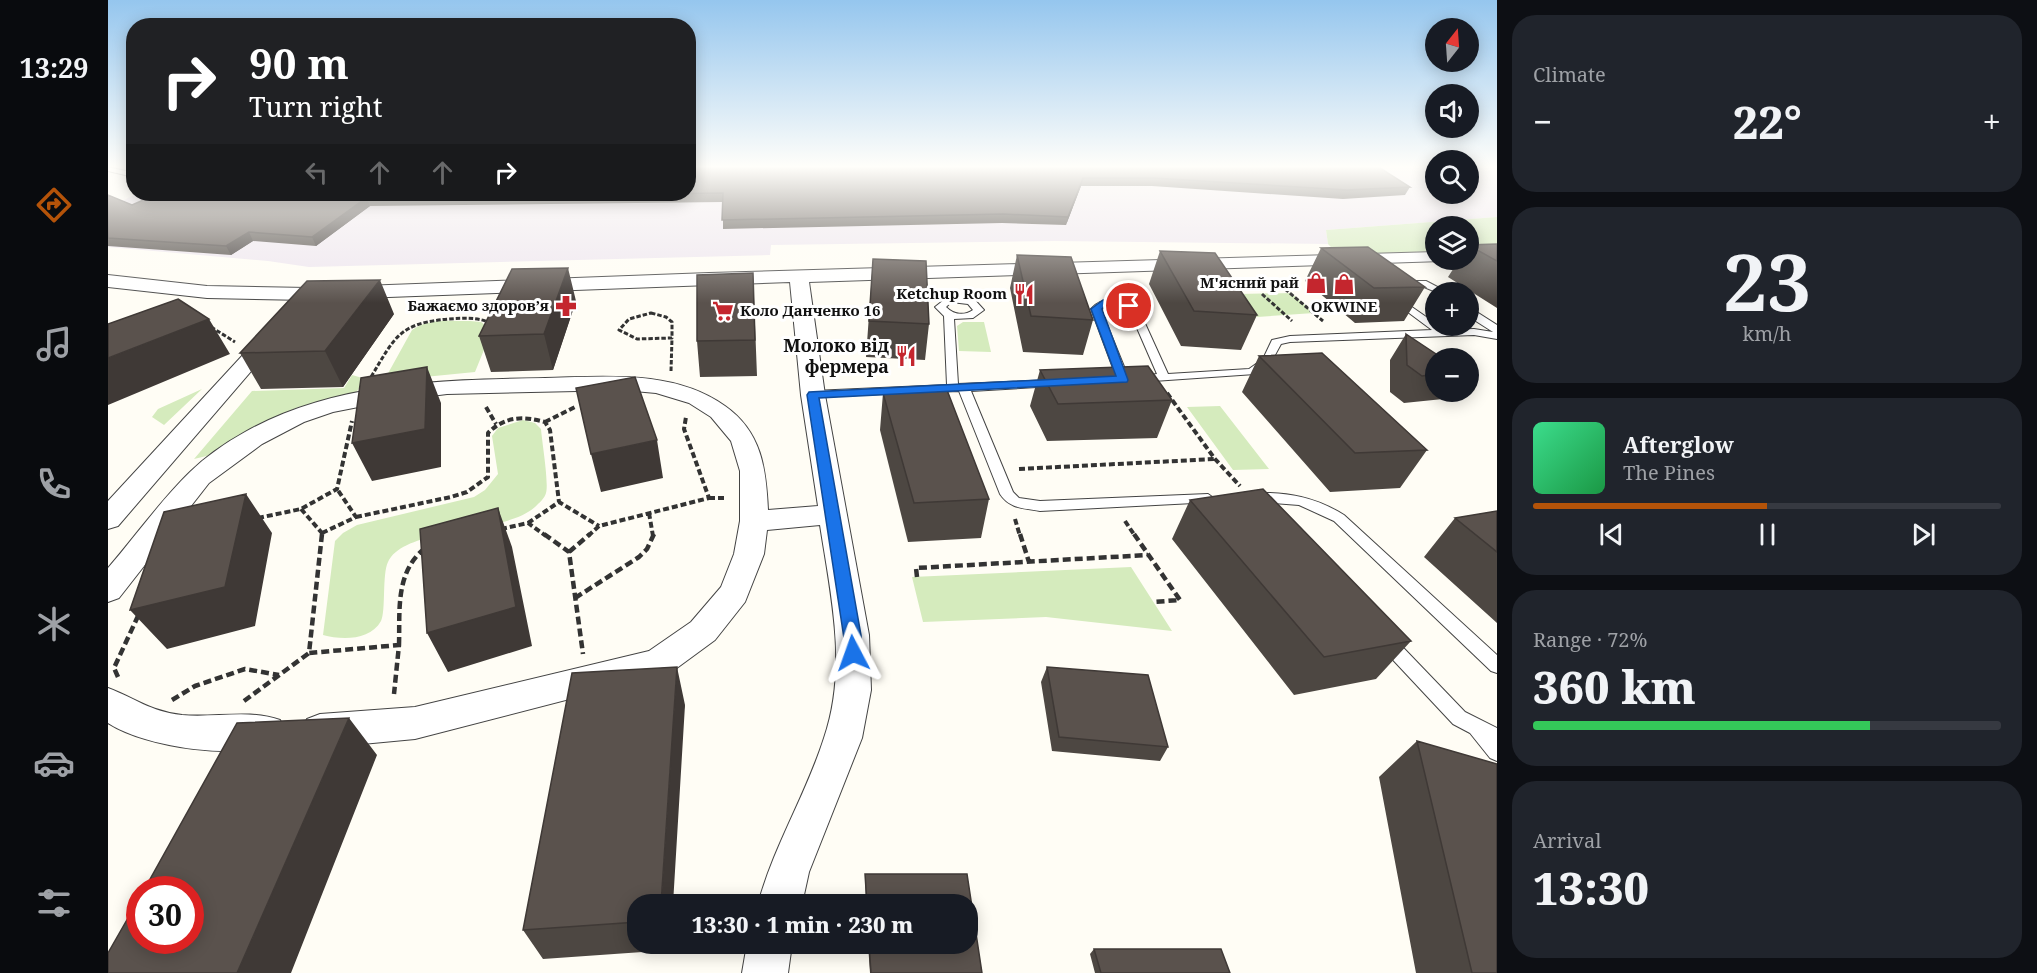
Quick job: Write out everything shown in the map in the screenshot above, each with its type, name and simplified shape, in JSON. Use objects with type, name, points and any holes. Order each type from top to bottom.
[{"type":"street","points":[[108,281],[207,292],[308,294],[1425,257]]},
{"type":"street","points":[[782,894],[788,872],[843,738],[853,690],[853,635],[813,395],[799,277]]},
{"type":"street","points":[[108,519],[308,294]]},
{"type":"street","points":[[108,590],[200,477],[253,438],[295,417],[356,400],[447,387],[623,383],[684,394],[719,412],[743,439],[753,471],[754,521],[749,554],[734,593],[703,631],[658,663],[415,723],[334,731],[174,732],[126,718],[115,695]]},
{"type":"street","points":[[145,478],[200,477]]},
{"type":"street","points":[[754,521],[833,514]]},
{"type":"street","points":[[765,973],[769,954]]},
{"type":"lane","points":[[1395,284],[1425,284]]},
{"type":"lane","points":[[1391,296],[1425,321]]},
{"type":"lane","points":[[1160,377],[1134,310],[1120,303],[1103,303],[1096,309],[1117,380],[1251,372],[1268,363],[1276,342],[1310,338],[1425,334]]},
{"type":"lane","points":[[949,315],[959,389],[1007,494],[1015,502],[1040,506],[1239,498],[1298,498],[1320,505],[1339,518],[1497,666]]},
{"type":"lane","points":[[1479,318],[1497,330]]},
{"type":"lane","points":[[1479,333],[1497,336]]},
{"type":"lane","points":[[813,395],[1066,383]]},
{"type":"lane","points":[[1239,498],[1266,515]]},
{"type":"lane","points":[[1378,633],[1459,718],[1497,737]]},
{"type":"lane","points":[[1477,728],[1497,752]]},
{"type":"path","points":[[1285,289],[1342,337]]},
{"type":"path","points":[[1262,294],[1310,338]]},
{"type":"path","points":[[569,552],[599,526],[710,498],[684,429],[689,409],[672,338],[672,322],[667,316],[657,314],[631,316],[622,322],[619,330],[623,335],[633,338],[672,338]]},
{"type":"path","points":[[356,517],[337,489],[356,400],[398,333],[413,323],[427,320],[475,318],[485,320],[496,328]]},
{"type":"path","points":[[204,322],[244,347]]},
{"type":"path","points":[[1160,377],[1239,498]]},
{"type":"path","points":[[322,533],[356,517],[467,492],[488,477],[488,433],[496,424],[524,417],[545,422],[550,430],[559,502]]},
{"type":"path","points":[[997,470],[1215,459]]},
{"type":"path","points":[[255,518],[301,509],[337,489]]},
{"type":"path","points":[[1007,494],[1029,562]]},
{"type":"path","points":[[559,502],[599,526]]},
{"type":"path","points":[[497,530],[528,523],[559,502]]},
{"type":"path","points":[[1113,503],[1180,600],[1154,602]]},
{"type":"path","points":[[301,509],[322,533],[309,653]]},
{"type":"path","points":[[575,598],[632,563],[652,542],[653,527],[649,513]]},
{"type":"path","points":[[528,523],[569,552],[587,682]]},
{"type":"path","points":[[392,725],[403,576],[408,564],[427,548]]},
{"type":"path","points":[[917,577],[916,568],[1148,555]]},
{"type":"path","points":[[115,695],[114,668],[141,609]]},
{"type":"path","points":[[202,732],[309,653],[399,645]]},
{"type":"path","points":[[167,703],[195,686],[245,669],[279,675]]},
{"type":"shaded area","points":[[108,211],[1497,211],[1497,217],[1425,216],[1425,222],[1326,230],[1328,244],[1055,241],[771,245],[770,255],[309,267],[268,261],[108,247]]},
{"type":"green space","points":[[1497,217],[1497,249],[1479,250],[1479,218]]},
{"type":"green space","points":[[1425,222],[1425,251],[1339,255],[1328,244],[1326,230]]},
{"type":"green space","points":[[1291,293],[1314,313],[1257,317],[1239,294]]},
{"type":"green space","points":[[432,322],[481,322],[492,330],[475,372],[394,380],[386,377],[412,330],[418,326]]},
{"type":"green space","points":[[963,322],[984,322],[991,352],[959,351],[957,326]]},
{"type":"green space","points":[[352,375],[366,379],[354,395],[298,407],[259,425],[219,453],[194,459],[252,391],[344,388]]},
{"type":"green space","points":[[202,389],[164,425],[152,417],[158,409]]},
{"type":"green space","points":[[1220,406],[1269,469],[1233,470],[1187,407]]},
{"type":"green space","points":[[523,420],[535,423],[541,429],[547,481],[546,493],[542,500],[520,516],[500,523],[433,536],[398,550],[386,568],[382,616],[376,628],[363,636],[338,638],[323,635],[335,541],[357,525],[474,497],[485,490],[498,474],[492,436],[498,428]]},
{"type":"green space","points":[[1131,567],[1172,631],[1046,617],[923,622],[912,577]]},
{"type":"building","points":[[108,211],[347,211],[312,237],[249,232],[226,246],[108,238]]},
{"type":"building","points":[[722,211],[1070,211],[1068,217],[1003,214],[722,220]]},
{"type":"building","points":[[1497,244],[1497,261],[1479,251],[1479,245]]},
{"type":"building","points":[[1368,247],[1425,287],[1374,288],[1321,248]]},
{"type":"building","points":[[1160,251],[1215,253],[1257,315],[1194,311]]},
{"type":"building","points":[[1017,255],[1071,257],[1093,320],[1031,316]]},
{"type":"building","points":[[873,259],[926,261],[929,324],[869,321]]},
{"type":"building","points":[[568,268],[544,334],[479,336],[512,269]]},
{"type":"building","points":[[753,273],[755,340],[697,341],[697,275]]},
{"type":"building","points":[[380,280],[325,351],[240,353],[307,281]]},
{"type":"building","points":[[178,299],[209,319],[108,358],[108,324]]},
{"type":"building","points":[[1406,334],[1427,348],[1425,348],[1425,376],[1422,376],[1407,365]]},
{"type":"building","points":[[1322,353],[1427,450],[1355,453],[1259,356]]},
{"type":"building","points":[[1148,366],[1172,400],[1058,404],[1040,370]]},
{"type":"building","points":[[427,367],[425,429],[352,443],[361,378]]},
{"type":"building","points":[[635,377],[657,440],[591,454],[576,388]]},
{"type":"building","points":[[947,390],[989,499],[914,503],[883,393]]},
{"type":"building","points":[[1263,489],[1411,641],[1324,657],[1190,500]]},
{"type":"building","points":[[246,494],[225,587],[130,610],[164,512]]},
{"type":"building","points":[[498,508],[516,607],[427,633],[420,529]]},
{"type":"building","points":[[1497,511],[1497,552],[1455,518]]},
{"type":"building","points":[[677,667],[662,894],[627,894],[627,923],[523,930],[572,673]]},
{"type":"building","points":[[1047,667],[1148,675],[1168,747],[1059,737]]},
{"type":"building","points":[[349,718],[237,973],[108,973],[108,953],[126,922],[126,954],[204,954],[204,876],[152,876],[237,723]]},
{"type":"building","points":[[1417,741],[1497,764],[1497,973],[1472,973]]},
{"type":"building","points":[[865,874],[967,874],[970,894],[866,894]]},
{"type":"building","points":[[978,947],[982,973],[871,973],[870,954],[978,954]]},
{"type":"building","points":[[1094,949],[1221,949],[1230,973],[1101,973]]},
{"type":"place","name":"М'ясний рай","points":[[1316,283]]},
{"type":"place","name":"OKWINE","points":[[1344,284]]},
{"type":"place","name":"Ketchup Room","points":[[1024,294]]},
{"type":"place","name":"Бажаємо здоровʼя","points":[[566,306]]},
{"type":"place","name":"Коло Данченко 16","points":[[723,311]]},
{"type":"place","name":"Молоко від фермера","points":[[906,356]]},
{"type":"route","points":[[853,653],[853,635],[813,395],[1123,380],[1096,309],[1103,303],[1120,303],[1129,306]]}]
